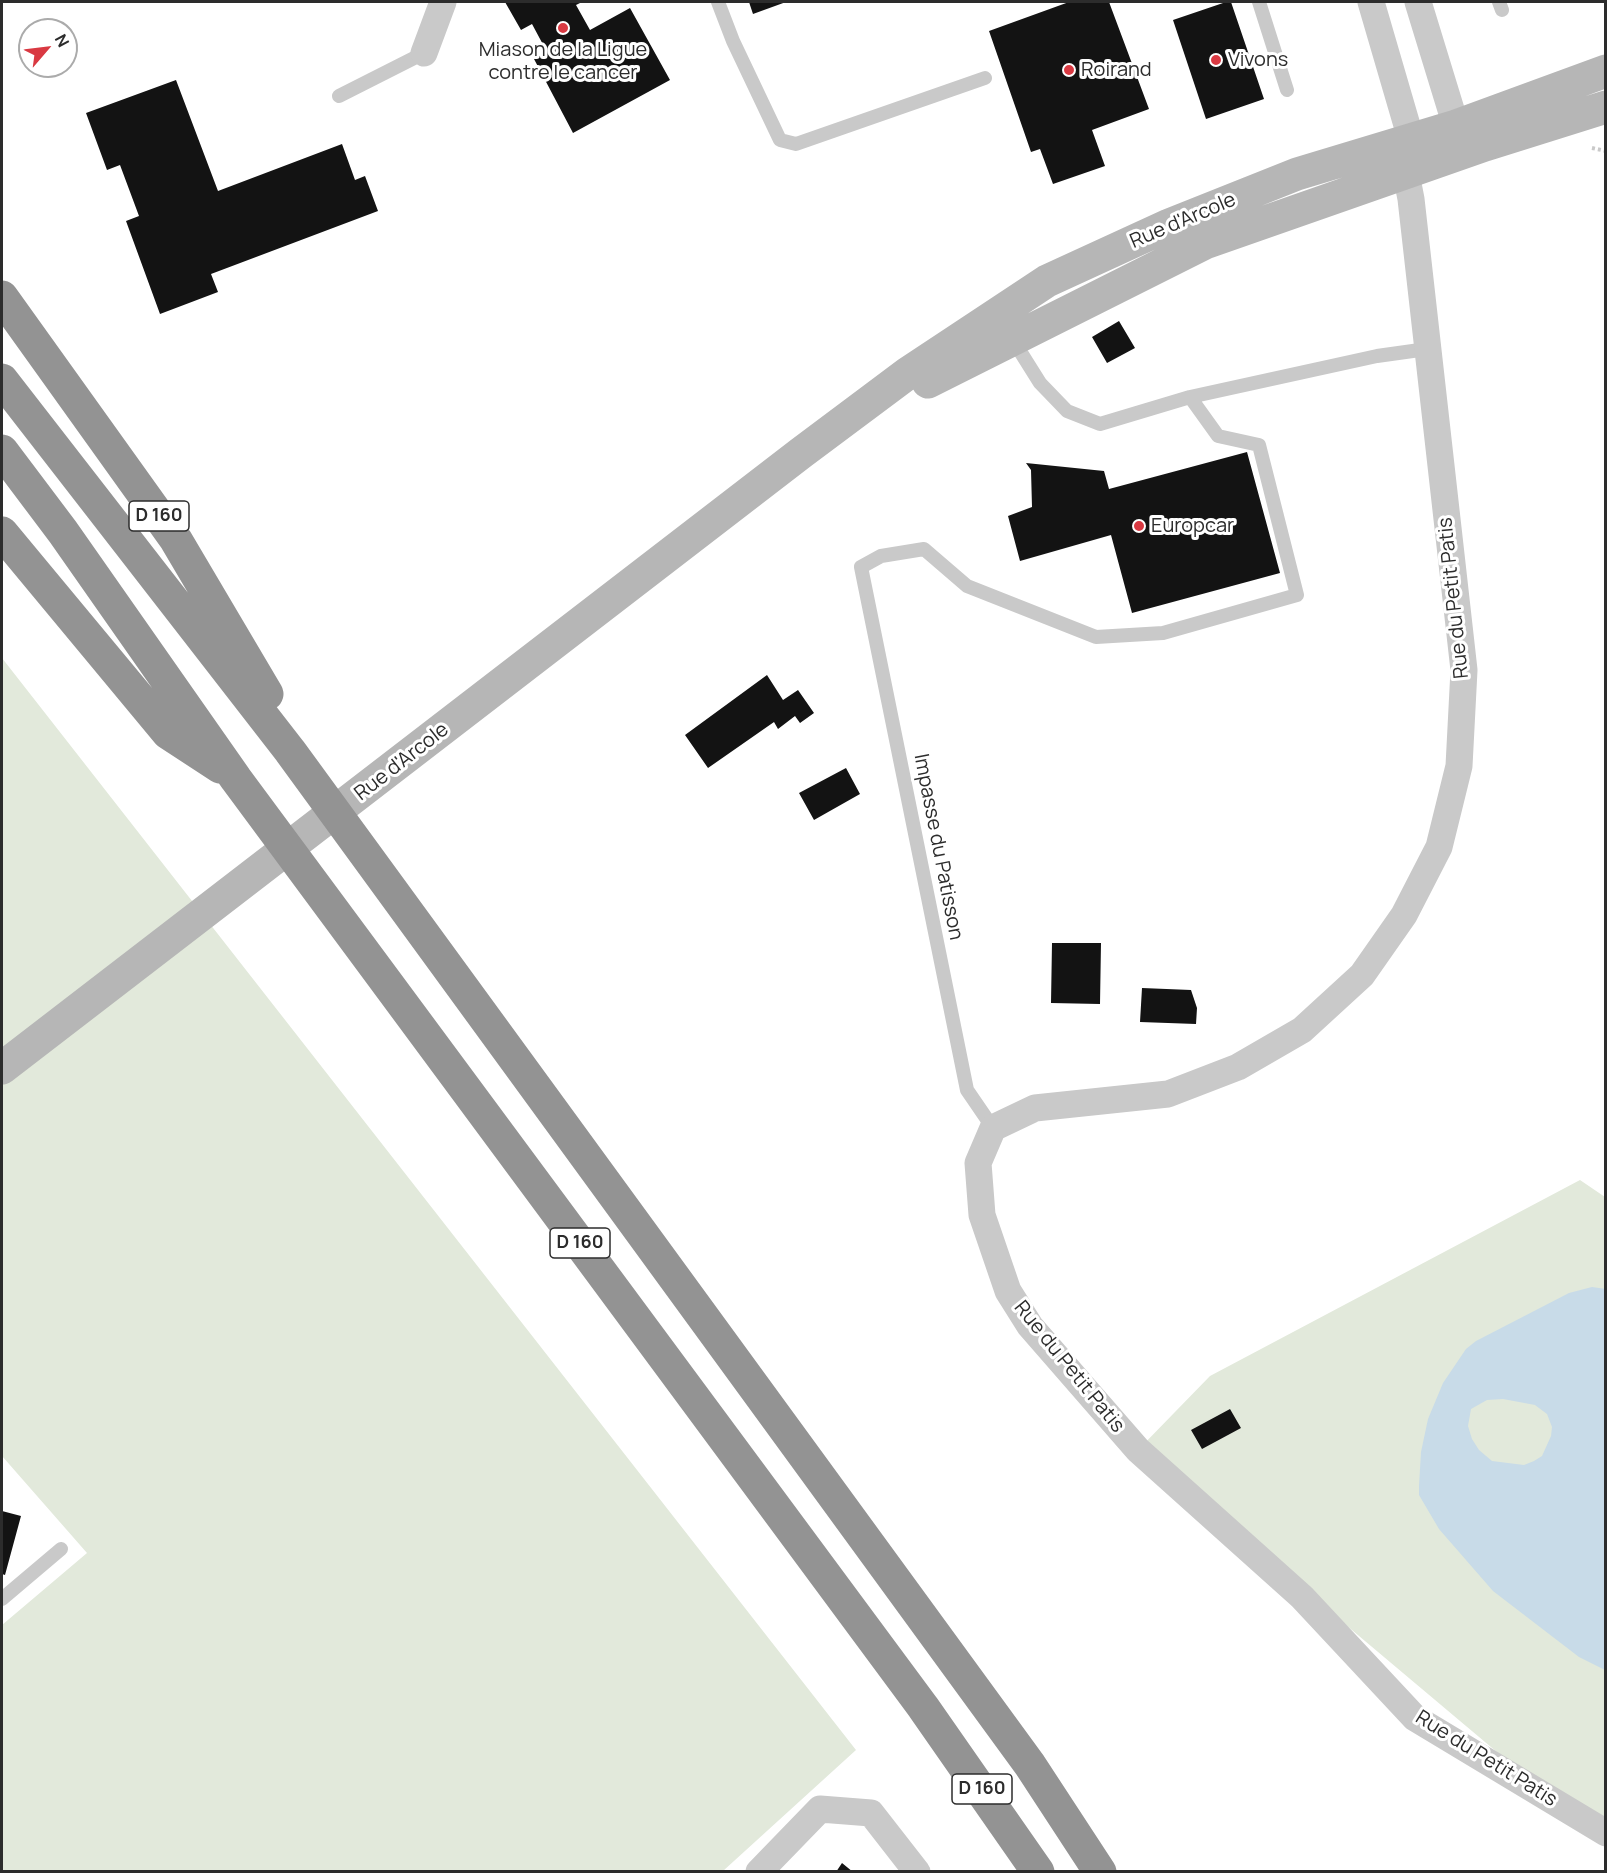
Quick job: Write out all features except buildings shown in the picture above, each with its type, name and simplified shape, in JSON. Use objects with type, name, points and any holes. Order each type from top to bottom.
[{"type":"highway","name":"D 160","points":[[2,297],[176,540],[264,688],[290,751]]},
{"type":"highway","name":"D 160","points":[[2,380],[290,751],[634,1226],[1030,1765],[1100,1872]]},
{"type":"highway","name":"D 160","points":[[2,451],[63,532],[236,779],[923,1707],[1038,1872]]},
{"type":"highway","points":[[2,533],[168,733],[236,779]]},
{"type":"main road","name":"Rue d'Arcole","points":[[801,453],[1012,338],[1205,243],[1407,156],[1456,126],[1605,71]]},
{"type":"main road","name":"Rue d'Arcole","points":[[2,1068],[801,453],[908,373],[1047,281],[1169,225],[1297,174],[1407,156],[1605,107]]},
{"type":"street","points":[[424,53],[443,2]]},
{"type":"street","name":"Rue du Petit Patis","points":[[1371,2],[1407,156],[1464,670],[1459,766],[1439,847],[1404,915],[1362,975],[1302,1030],[1238,1067],[1168,1094],[1035,1108],[993,1128],[978,1163],[982,1215],[1008,1291],[1030,1326],[1138,1450],[1302,1597],[1415,1718],[1605,1833]]},
{"type":"street","points":[[1418,2],[1456,126]]},
{"type":"street","points":[[1407,156],[1498,129],[1564,87]]},
{"type":"street","points":[[759,1872],[820,1809],[871,1813],[917,1872]]},
{"type":"lane","points":[[718,2],[733,41],[780,140],[796,144],[985,78]]},
{"type":"lane","points":[[1259,2],[1287,90]]},
{"type":"lane","points":[[339,96],[424,53]]},
{"type":"lane","points":[[1012,338],[1040,382],[1067,411],[1100,424],[1190,398],[1377,356],[1427,349]]},
{"type":"lane","name":"Impasse du Patisson","points":[[993,1128],[967,1090],[861,567],[881,556],[924,549],[967,586],[1096,637],[1163,633],[1297,595],[1259,445],[1218,436],[1190,398]]},
{"type":"lane","points":[[2,1599],[61,1549]]},
{"type":"shaded area","points":[[2,658],[856,1750],[723,1871],[2,1871],[2,1625],[87,1553],[2,1456]]},
{"type":"shaded area","points":[[1580,1180],[1605,1197],[1605,1843],[1138,1450],[1210,1376]]},
{"type":"water","points":[[1592,1287],[1606,1289],[1605,1670],[1579,1657],[1493,1591],[1439,1529],[1419,1495],[1421,1452],[1428,1419],[1443,1383],[1466,1349],[1476,1341],[1569,1293]],"holes":[[[1503,1399],[1535,1405],[1547,1414],[1552,1427],[1551,1436],[1542,1456],[1524,1465],[1492,1461],[1479,1450],[1468,1426],[1471,1409],[1487,1400]]]},
{"type":"place","name":"Miason de la Ligue contre le cancer","points":[[563,28]]},
{"type":"place","name":"Vivons","points":[[1216,60]]},
{"type":"place","name":"Roirand","points":[[1069,70]]},
{"type":"place","name":"Europcar","points":[[1139,526]]}]
